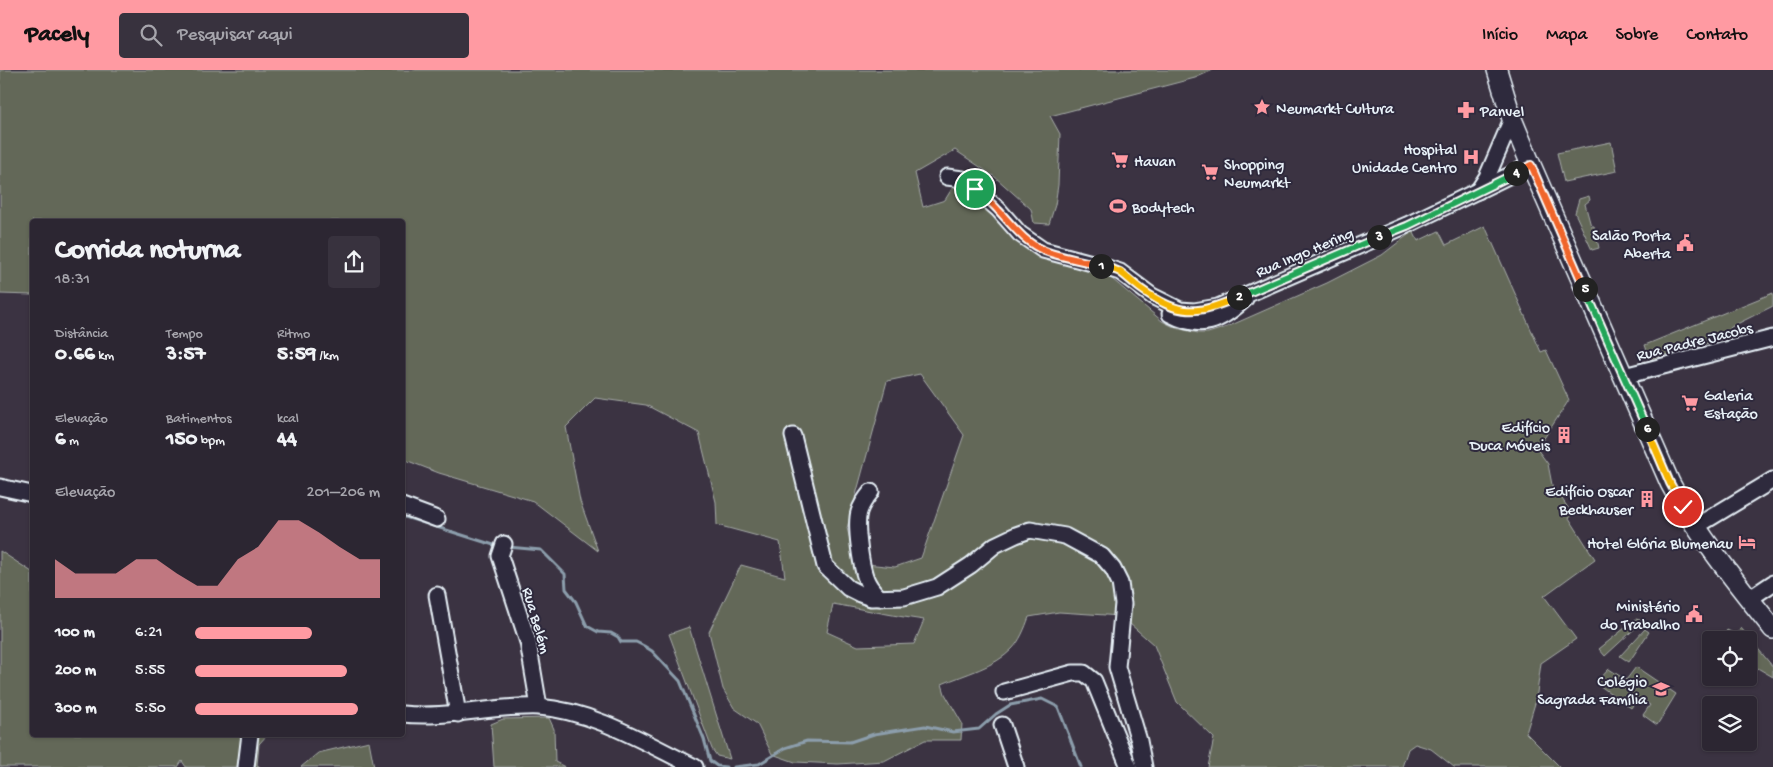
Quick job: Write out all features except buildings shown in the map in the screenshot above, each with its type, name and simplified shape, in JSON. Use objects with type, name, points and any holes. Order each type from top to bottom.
[{"type":"main road","points":[[1497,70],[1512,119],[1531,165],[1670,483],[1695,526],[1773,629]]},
{"type":"street","points":[[1477,192],[1487,177],[1512,119]]},
{"type":"street","name":"Rua Ingo Hering","points":[[947,177],[963,179],[988,200],[1020,234],[1043,250],[1120,272],[1152,296],[1180,310],[1194,311],[1218,306],[1407,226],[1531,165]]},
{"type":"street","name":"Rua Padre Jacobs","points":[[1624,376],[1771,340]]},
{"type":"street","points":[[793,436],[825,566],[848,588],[860,594],[871,598],[904,597],[937,588],[995,546],[1030,530],[1065,536],[1102,556],[1113,569],[1120,583],[1124,604],[1117,667],[1139,741],[1144,767]]},
{"type":"street","points":[[1695,526],[1773,480]]},
{"type":"street","points":[[0,486],[30,494]]},
{"type":"street","points":[[871,492],[858,514],[859,540],[862,566],[867,582],[880,598]]},
{"type":"street","points":[[405,507],[437,519]]},
{"type":"street","name":"Rua Belém","points":[[502,550],[528,642],[539,707]]},
{"type":"street","points":[[1749,599],[1773,583]]},
{"type":"street","points":[[438,595],[458,714]]},
{"type":"street","points":[[1004,692],[1073,673],[1084,674],[1094,681],[1130,767]]},
{"type":"street","points":[[405,714],[458,714],[498,708],[539,707],[570,712],[604,724],[695,767]]},
{"type":"street","points":[[1002,725],[1016,767]]},
{"type":"street","points":[[246,767],[250,737]]},
{"type":"green space","points":[[0,70],[1213,70],[1195,78],[1050,116],[1060,134],[1058,185],[1055,205],[1049,224],[1034,223],[1031,209],[995,177],[955,150],[915,173],[923,207],[945,200],[956,182],[1077,266],[1112,279],[1162,321],[1176,328],[1198,333],[1208,333],[1227,327],[1327,283],[1382,255],[1413,231],[1418,241],[1439,231],[1446,245],[1485,226],[1541,352],[1546,350],[1569,400],[1537,449],[1548,464],[1553,490],[1573,515],[1569,518],[1595,559],[1544,596],[1576,639],[1541,663],[1536,700],[1526,733],[1560,767],[1454,767],[1431,749],[1415,744],[1408,749],[1402,767],[1208,767],[1214,738],[1177,702],[1154,645],[1121,616],[1059,612],[1029,617],[1017,642],[1005,655],[979,670],[942,684],[945,694],[962,723],[961,740],[925,740],[884,761],[838,764],[795,762],[772,754],[757,724],[734,708],[723,689],[709,632],[741,565],[785,577],[780,542],[717,525],[716,502],[699,433],[646,405],[595,398],[566,427],[580,501],[598,551],[533,501],[439,473],[405,460],[405,219],[30,219],[30,295],[0,294]],"holes":[[[920,374],[964,435],[921,558],[895,567],[856,563],[847,528],[887,381]],[[833,604],[924,620],[914,644],[858,646],[827,632]]]},
{"type":"green space","points":[[1611,142],[1617,171],[1564,182],[1557,153]]},
{"type":"green space","points":[[1589,196],[1590,200],[1585,204],[1591,226],[1594,226],[1599,248],[1592,250],[1575,213],[1579,199]]},
{"type":"green space","points":[[1773,293],[1773,306],[1731,327],[1727,338],[1650,359],[1645,345]]},
{"type":"green space","points":[[0,551],[30,571],[30,737],[265,737],[259,744],[257,765],[260,767],[186,767],[182,761],[178,767],[0,767]]},
{"type":"green space","points":[[1636,619],[1643,621],[1605,656],[1599,649]]},
{"type":"green space","points":[[689,627],[730,759],[717,756],[712,749],[669,634]]},
{"type":"green space","points":[[1645,629],[1649,632],[1629,662],[1620,656]]},
{"type":"green space","points":[[1757,648],[1773,667],[1773,677],[1757,668]]},
{"type":"green space","points":[[1636,667],[1676,694],[1657,725],[1643,715],[1650,705],[1638,698],[1631,708],[1596,683],[1609,669],[1626,680]]},
{"type":"green space","points":[[549,718],[554,729],[555,762],[565,767],[494,767],[491,724],[503,719]]},
{"type":"green space","points":[[369,741],[374,767],[301,767],[318,753]]},
{"type":"waterway","points":[[405,517],[500,547]]},
{"type":"waterway","points":[[508,547],[541,550],[565,574],[566,589],[576,602],[587,626],[598,632],[611,633],[618,637],[621,642],[636,642],[652,651],[680,681],[704,739],[710,761],[717,766],[726,767]]},
{"type":"waterway","points":[[734,767],[759,764],[785,748],[807,741],[850,742],[874,734],[925,726],[953,732],[979,729],[1010,705],[1042,699],[1058,707],[1081,767]]},
{"type":"place","name":"Neumarkt Cultura","points":[[1262,107]]},
{"type":"place","name":"Panvel","points":[[1466,110]]},
{"type":"place","name":"Hospital Unidade Centro","points":[[1471,157]]},
{"type":"place","name":"Havan","points":[[1120,160]]},
{"type":"place","name":"Shopping Neumarkt","points":[[1210,172]]},
{"type":"place","name":"Bodytech","points":[[1118,206]]},
{"type":"place","name":"Salão Porta Aberta","points":[[1685,243]]},
{"type":"place","name":"Galeria Estação","points":[[1690,403]]},
{"type":"place","name":"Edifício Duca Móveis","points":[[1564,435]]},
{"type":"place","name":"Edifício Oscar Beckhauser","points":[[1647,499]]},
{"type":"place","name":"Hotel Glória Blumenau","points":[[1747,542]]},
{"type":"place","name":"Ministério do Trabalho","points":[[1694,614]]},
{"type":"place","name":"Colégio Sagrada Família","points":[[1661,689]]},
{"type":"route","points":[[975,189],[998,209],[1020,234],[1043,250],[1120,272],[1140,288],[1168,305],[1180,310],[1194,311],[1218,306],[1407,226],[1531,165],[1670,483],[1683,507]]}]
